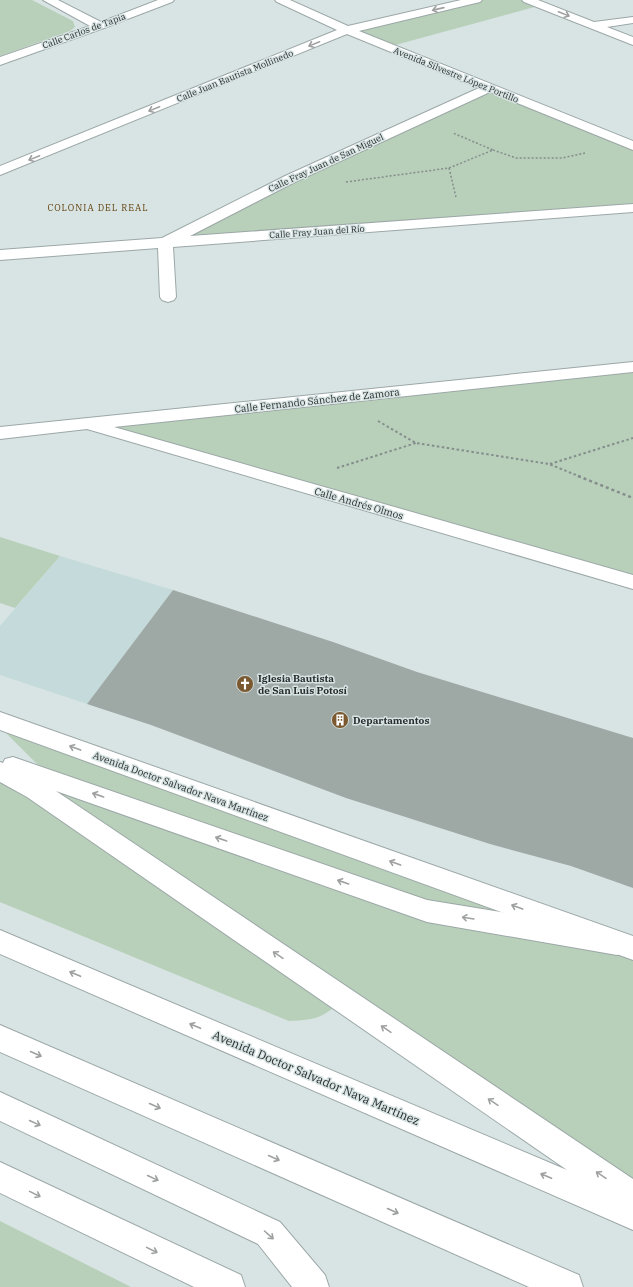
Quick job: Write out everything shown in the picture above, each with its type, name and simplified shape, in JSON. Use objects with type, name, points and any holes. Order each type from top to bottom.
[{"type":"main road","points":[[49,0],[100,26]]},
{"type":"main road","name":"Calle Carlos de Tapia","points":[[0,61],[100,26],[168,0]]},
{"type":"main road","name":"Avenida Silvestre López Portillo","points":[[281,0],[347,30],[631,145]]},
{"type":"main road","name":"Calle Juan Bautista Mollinedo","points":[[0,171],[347,30],[476,0]]},
{"type":"main road","points":[[528,0],[633,41]]},
{"type":"main road","points":[[591,25],[633,20]]},
{"type":"main road","name":"Calle Fray Juan de San Miguel","points":[[165,243],[290,179],[489,88]]},
{"type":"main road","name":"Calle Fray Juan del Río","points":[[0,255],[633,208]]},
{"type":"main road","points":[[165,243],[168,296]]},
{"type":"main road","name":"Calle Fernando Sánchez de Zamora","points":[[0,433],[633,367]]},
{"type":"main road","name":"Calle Andrés Olmos","points":[[85,424],[633,582]]},
{"type":"main road","name":"Avenida Doctor Salvador Nava Martínez","points":[[0,721],[625,945]]},
{"type":"main road","points":[[0,761],[427,911],[625,945]]},
{"type":"main road","points":[[0,771],[43,794],[633,1197]]},
{"type":"main road","name":"Avenida Doctor Salvador Nava Martínez","points":[[0,942],[633,1214]]},
{"type":"main road","points":[[0,1038],[567,1287]]},
{"type":"main road","points":[[0,1106],[269,1233],[313,1287]]},
{"type":"main road","points":[[0,1177],[225,1286]]},
{"type":"path","points":[[422,119],[493,150],[516,158],[562,158],[631,145]]},
{"type":"path","points":[[346,182],[449,168],[493,150]]},
{"type":"path","points":[[338,398],[416,443],[549,464],[633,498]]},
{"type":"path","points":[[549,464],[633,438]]},
{"type":"path","points":[[291,484],[416,443]]},
{"type":"shaded area","points":[[60,556],[173,590],[87,704],[0,675],[0,626]]},
{"type":"green space","points":[[0,0],[32,0],[73,21],[75,27],[70,31],[0,56]]},
{"type":"green space","points":[[476,0],[528,0],[542,5],[388,47],[347,30]]},
{"type":"green space","points":[[489,88],[633,146],[633,208],[165,243]]},
{"type":"green space","points":[[633,367],[633,582],[85,424]]},
{"type":"green space","points":[[0,537],[60,556],[15,608],[0,603]]},
{"type":"green space","points":[[0,721],[633,948],[633,1183],[347,995],[333,1008],[321,1016],[289,1021],[0,902],[0,773],[68,795],[0,727]]},
{"type":"green space","points":[[0,1221],[131,1287],[0,1287]]},
{"type":"building","points":[[173,590],[333,642],[417,672],[633,738],[633,888],[571,866],[490,844],[346,798],[151,725],[87,704]]},
{"type":"place","name":"Iglesia Bautista de San Luis Potosí","points":[[245,684]]},
{"type":"place","name":"Departamentos","points":[[340,720]]},
{"type":"district","name":"COLONIA DEL REAL","points":[[98,208]]}]
